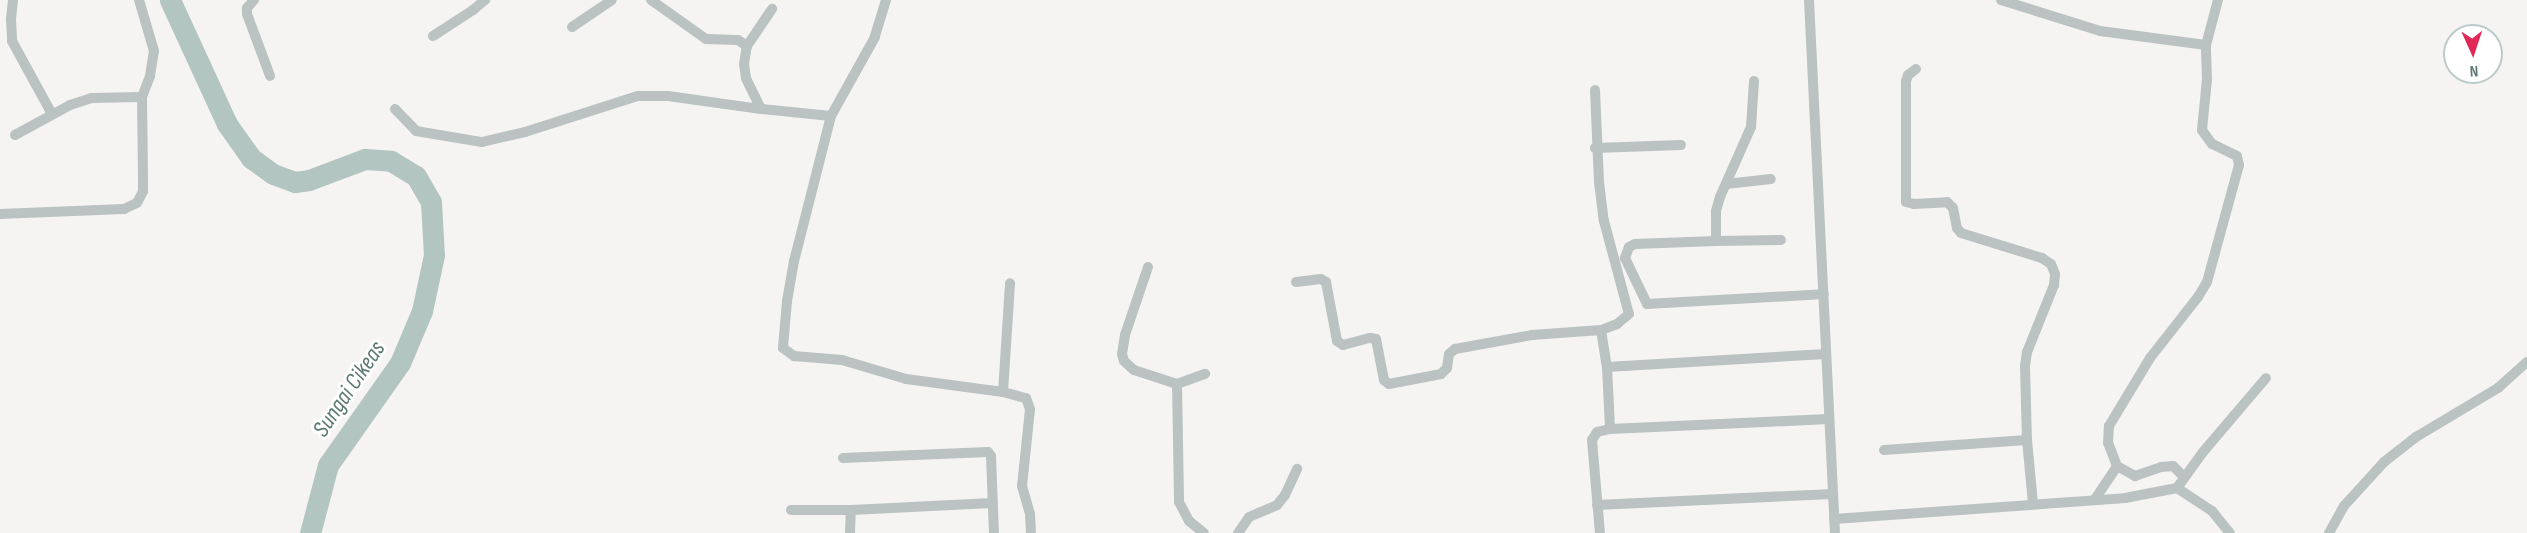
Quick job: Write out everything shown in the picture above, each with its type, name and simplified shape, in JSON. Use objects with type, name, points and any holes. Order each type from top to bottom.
[{"type":"street","points":[[13,0],[10,19],[12,41],[52,114]]},
{"type":"street","points":[[0,214],[124,209],[137,203],[142,191],[143,178],[142,97],[150,76],[154,51],[139,0]]},
{"type":"street","points":[[254,0],[247,8],[247,14],[270,76]]},
{"type":"street","points":[[433,36],[485,0]]},
{"type":"street","points":[[572,27],[612,0]]},
{"type":"street","points":[[651,0],[706,39],[738,40],[747,46]]},
{"type":"street","points":[[886,0],[875,37],[831,116],[794,261],[783,343],[786,352],[794,356],[842,360],[917,381],[1003,392],[1026,399],[1030,409],[1022,486],[1030,514],[1031,533]]},
{"type":"street","points":[[1809,0],[1835,533]]},
{"type":"street","points":[[2001,0],[2100,31],[2206,45]]},
{"type":"street","points":[[2184,477],[2173,466],[2161,467],[2135,476],[2117,466],[2108,443],[2109,426],[2150,358],[2193,304],[2206,282],[2239,165],[2237,156],[2212,144],[2202,130],[2206,90],[2206,45],[2218,0]]},
{"type":"street","points":[[761,109],[746,78],[744,64],[747,46],[772,9]]},
{"type":"street","points":[[1916,69],[1908,75],[1906,81],[1906,202],[1914,204],[1947,202],[1953,208],[1957,228],[1961,233],[2042,258],[2051,264],[2055,274],[2054,285],[2027,352],[2024,380],[2033,503]]},
{"type":"street","points":[[1716,241],[1716,211],[1751,127],[1754,81]]},
{"type":"street","points":[[1296,282],[1321,279],[1326,282],[1337,341],[1343,345],[1370,338],[1376,339],[1384,380],[1389,384],[1441,374],[1447,368],[1449,354],[1455,350],[1532,335],[1601,330],[1617,324],[1629,314],[1604,221],[1595,148],[1595,90]]},
{"type":"street","points":[[395,109],[416,131],[482,142],[525,132],[632,96],[678,97],[831,116]]},
{"type":"street","points":[[15,135],[52,114],[91,98],[142,97]]},
{"type":"street","points":[[1595,148],[1681,145]]},
{"type":"street","points":[[1726,184],[1771,179]]},
{"type":"street","points":[[1781,240],[1635,244],[1629,248],[1625,258],[1645,303],[1650,305],[1824,294]]},
{"type":"street","points":[[1148,267],[1125,335],[1124,361],[1134,370],[1177,384],[1205,374]]},
{"type":"street","points":[[1003,392],[1010,283]]},
{"type":"street","points":[[1601,330],[1607,367],[1610,429]]},
{"type":"street","points":[[1607,367],[1826,354]]},
{"type":"street","points":[[2330,533],[2344,506],[2384,462],[2416,436],[2498,388],[2527,362]]},
{"type":"street","points":[[2177,488],[2266,378]]},
{"type":"street","points":[[1177,384],[1179,502],[1189,521],[1204,533]]},
{"type":"street","points":[[1600,533],[1592,440],[1597,432],[1610,429],[1829,419]]},
{"type":"street","points":[[1884,450],[2027,440]]},
{"type":"street","points":[[843,458],[988,452],[992,456],[994,533]]},
{"type":"street","points":[[2095,499],[2117,466]]},
{"type":"street","points":[[1238,533],[1249,517],[1277,505],[1285,495],[1297,469]]},
{"type":"street","points":[[1834,519],[2144,495],[2177,488],[2212,511],[2230,533]]},
{"type":"street","points":[[1597,505],[1833,494]]},
{"type":"street","points":[[790,510],[850,510],[992,503]]},
{"type":"street","points":[[850,510],[850,533]]},
{"type":"waterway","name":"Sungai Cikeas","points":[[170,0],[227,124],[251,158],[273,174],[295,182],[309,180],[365,159],[391,161],[416,176],[431,202],[434,255],[422,311],[400,363],[328,465],[310,533]]}]
